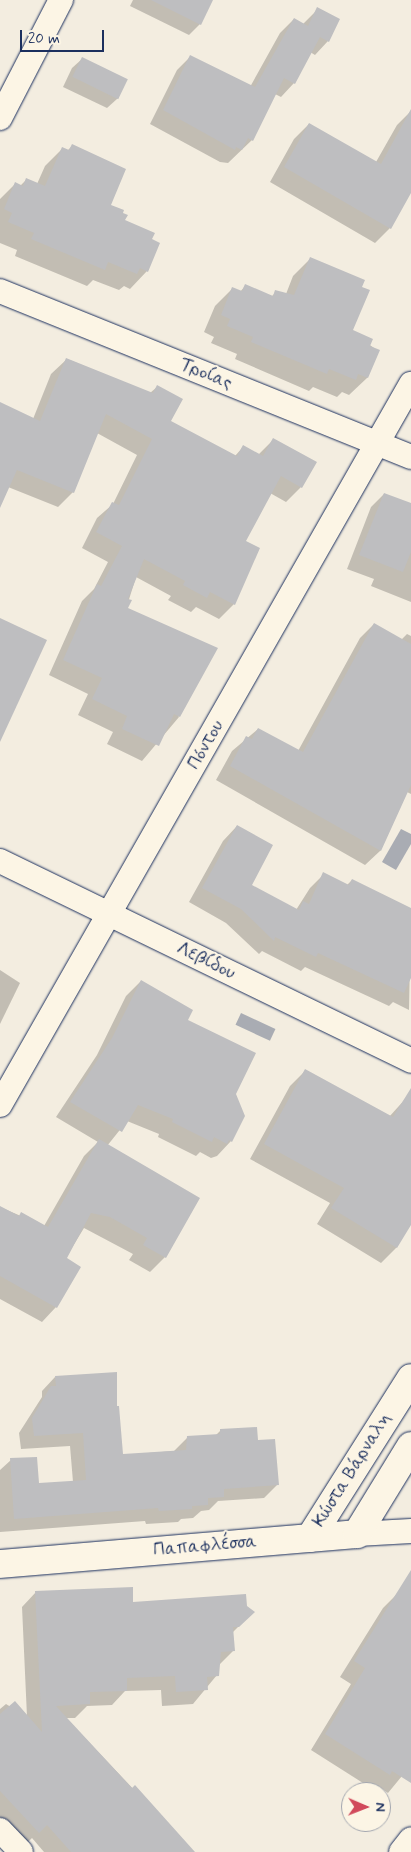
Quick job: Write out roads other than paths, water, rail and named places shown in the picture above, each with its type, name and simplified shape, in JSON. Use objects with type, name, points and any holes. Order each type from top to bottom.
[{"type":"street","points":[[0,118],[61,0]]},
{"type":"street","name":"Τροίας","points":[[0,291],[411,457]]},
{"type":"street","name":"Πόντου","points":[[0,1105],[411,384]]},
{"type":"street","name":"Λεβίδου","points":[[0,861],[411,1061]]},
{"type":"street","name":"Κώστα Βάρναλη","points":[[310,1538],[411,1378]]},
{"type":"street","points":[[357,1534],[411,1446]]},
{"type":"street","name":"Παπαφλέσσα","points":[[0,1564],[411,1530]]},
{"type":"street","points":[[0,1830],[21,1852]]},
{"type":"street","points":[[401,1852],[411,1838]]}]
